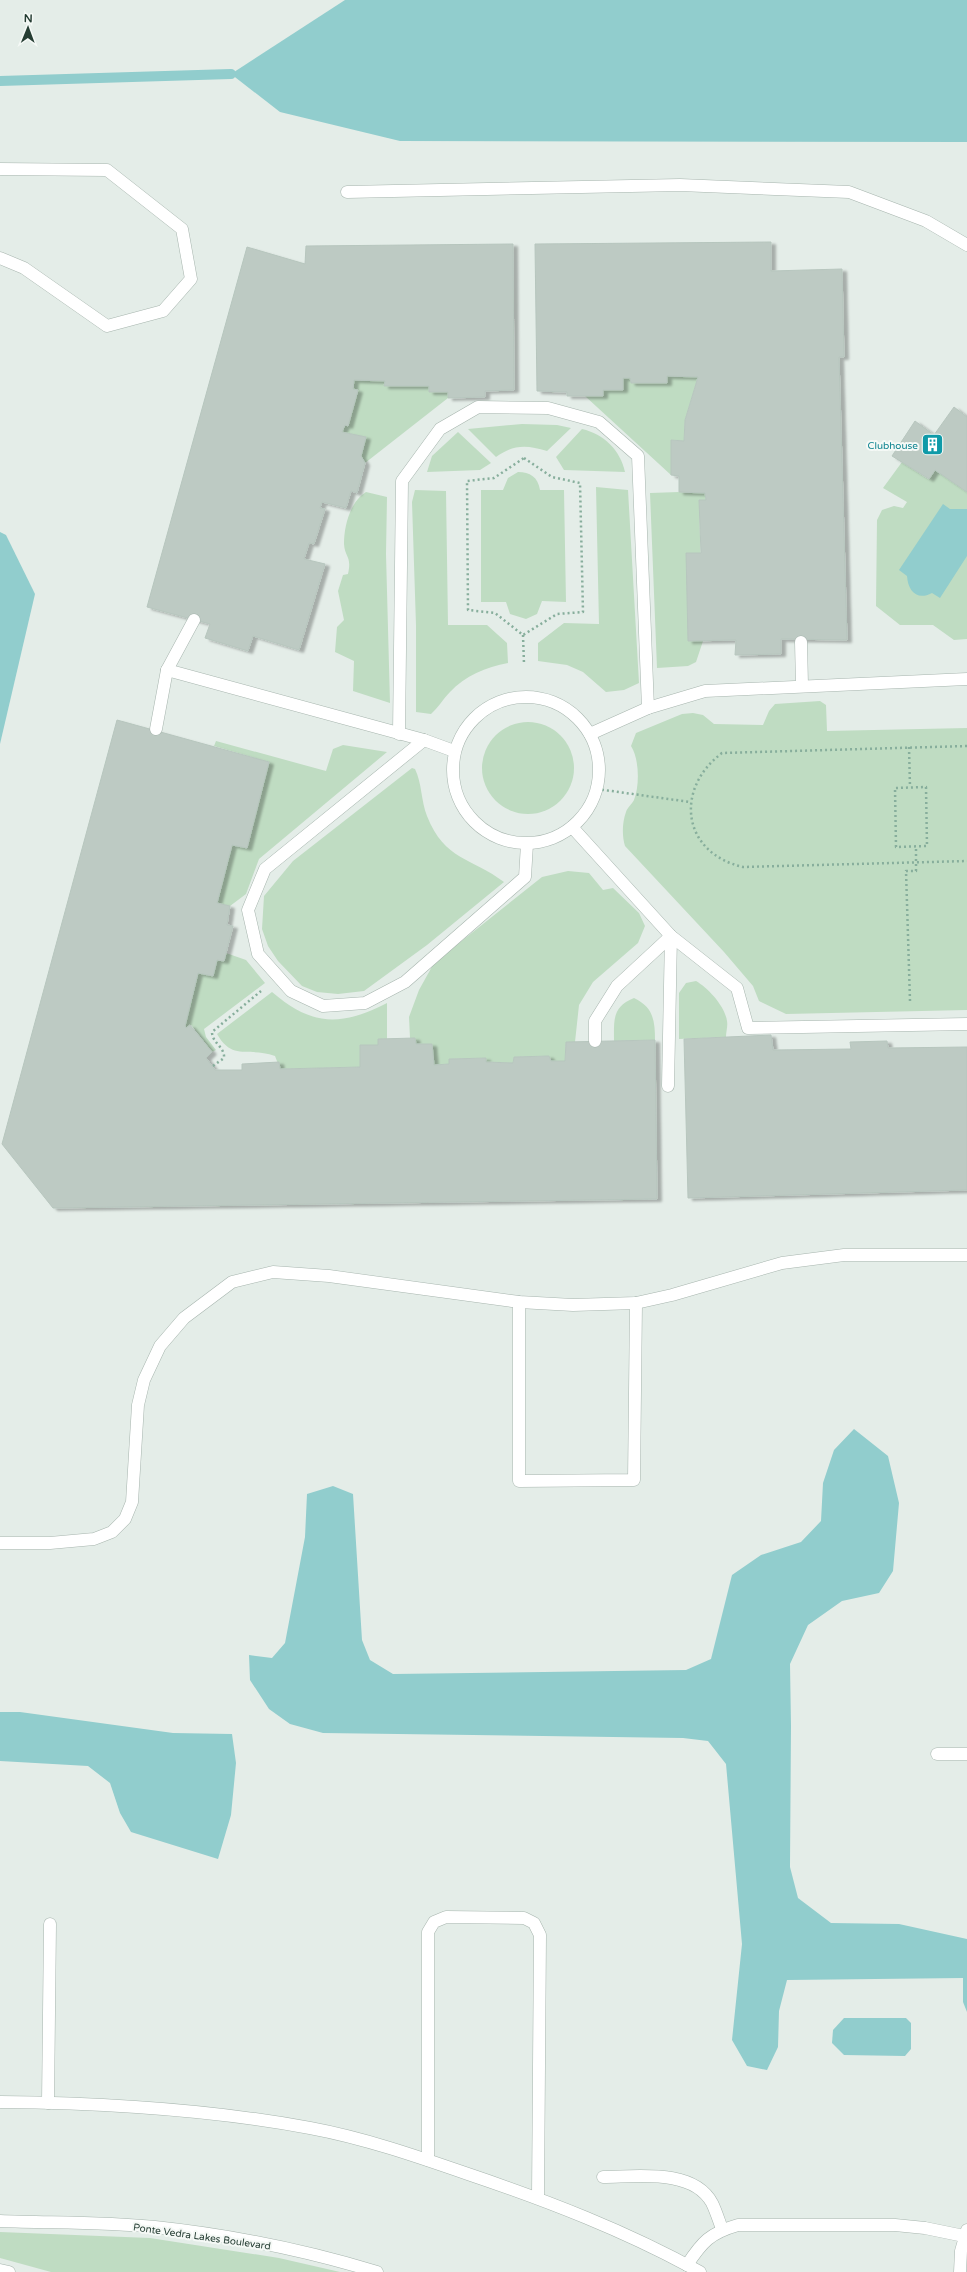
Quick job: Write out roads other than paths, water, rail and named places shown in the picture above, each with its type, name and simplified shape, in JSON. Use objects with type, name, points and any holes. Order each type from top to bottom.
[{"type":"street","points":[[0,169],[107,170],[182,229],[191,279],[163,310],[107,326],[24,268],[0,258]]},
{"type":"street","points":[[347,192],[680,185],[849,192],[926,220],[967,245]]},
{"type":"street","points":[[399,734],[402,481],[440,429],[478,407],[548,408],[599,422],[638,456],[648,708]]},
{"type":"street","points":[[156,729],[167,670],[194,620]]},
{"type":"street","points":[[801,642],[802,685]]},
{"type":"street","points":[[167,670],[424,740],[454,751]]},
{"type":"street","points":[[590,734],[648,708],[705,691],[802,685],[967,679]]},
{"type":"street","points":[[523,697],[549,701],[562,706],[582,723],[590,734],[597,752],[600,770],[597,789],[584,816],[572,827],[558,836],[543,842],[527,844],[508,842],[490,834],[474,823],[462,807],[455,790],[452,770],[454,751],[466,728],[480,713],[497,703],[523,697]]},
{"type":"street","points":[[424,740],[266,869],[248,910],[258,954],[278,977],[292,991],[323,1006],[366,1003],[405,982],[525,877],[527,844]]},
{"type":"street","points":[[572,827],[671,936],[737,988],[748,1028],[967,1024]]},
{"type":"street","points":[[595,1040],[595,1021],[617,986],[671,936]]},
{"type":"street","points":[[668,1086],[671,936]]},
{"type":"street","points":[[0,1543],[50,1543],[94,1539],[112,1532],[125,1519],[132,1502],[138,1405],[144,1380],[160,1346],[184,1318],[232,1282],[272,1272],[329,1276],[519,1302],[573,1305],[636,1303],[672,1295],[782,1263],[844,1256],[967,1255]]},
{"type":"street","points":[[519,1302],[519,1481],[634,1480],[636,1303]]},
{"type":"street","points":[[937,1754],[967,1754]]},
{"type":"street","points":[[428,2160],[428,1932],[434,1922],[446,1917],[524,1918],[534,1923],[540,1935],[538,2197]]},
{"type":"street","points":[[48,2103],[50,1924]]},
{"type":"street","points":[[0,2102],[150,2107],[245,2118],[310,2128],[362,2140],[428,2160],[538,2197],[612,2228],[700,2272]]},
{"type":"street","points":[[603,2176],[669,2178],[681,2180],[696,2186],[712,2202],[722,2229]]},
{"type":"street","name":"Ponte Vedra Lakes Boulevard","points":[[0,2221],[102,2224],[163,2228],[281,2247],[377,2272]]},
{"type":"street","points":[[687,2265],[701,2244],[722,2229],[738,2225],[895,2225],[966,2233],[960,2272]]},
{"type":"street","points":[[0,2270],[9,2272]]},
{"type":"water","points":[[345,0],[967,0],[967,142],[400,141],[280,112],[231,74]]},
{"type":"water","points":[[943,504],[950,509],[967,509],[967,556],[940,598],[932,593],[922,596],[918,595],[911,590],[907,576],[899,570]]},
{"type":"water","points":[[0,532],[6,535],[35,594],[0,744]]},
{"type":"water","points":[[854,1429],[888,1456],[899,1503],[893,1571],[879,1593],[842,1601],[808,1625],[790,1664],[790,1867],[798,1898],[831,1923],[899,1924],[967,1939],[967,2012],[963,2002],[963,1978],[787,1980],[779,2011],[778,2047],[767,2070],[747,2066],[732,2040],[742,1944],[726,1764],[708,1741],[683,1738],[323,1733],[290,1724],[269,1709],[250,1680],[249,1655],[272,1658],[285,1643],[305,1537],[307,1494],[333,1486],[353,1494],[362,1640],[370,1660],[393,1674],[686,1670],[711,1659],[732,1575],[761,1555],[801,1542],[821,1521],[823,1483],[834,1450]]},
{"type":"water","points":[[0,1712],[20,1712],[173,1733],[232,1734],[236,1763],[231,1815],[218,1859],[131,1832],[120,1813],[110,1783],[88,1766],[0,1761]]},
{"type":"water","points":[[844,2018],[906,2018],[911,2023],[911,2049],[905,2056],[844,2055],[832,2043],[833,2030]]},
{"type":"waterway","points":[[0,81],[231,74]]},
{"type":"place","name":"Clubhouse","points":[[933,445]]}]
